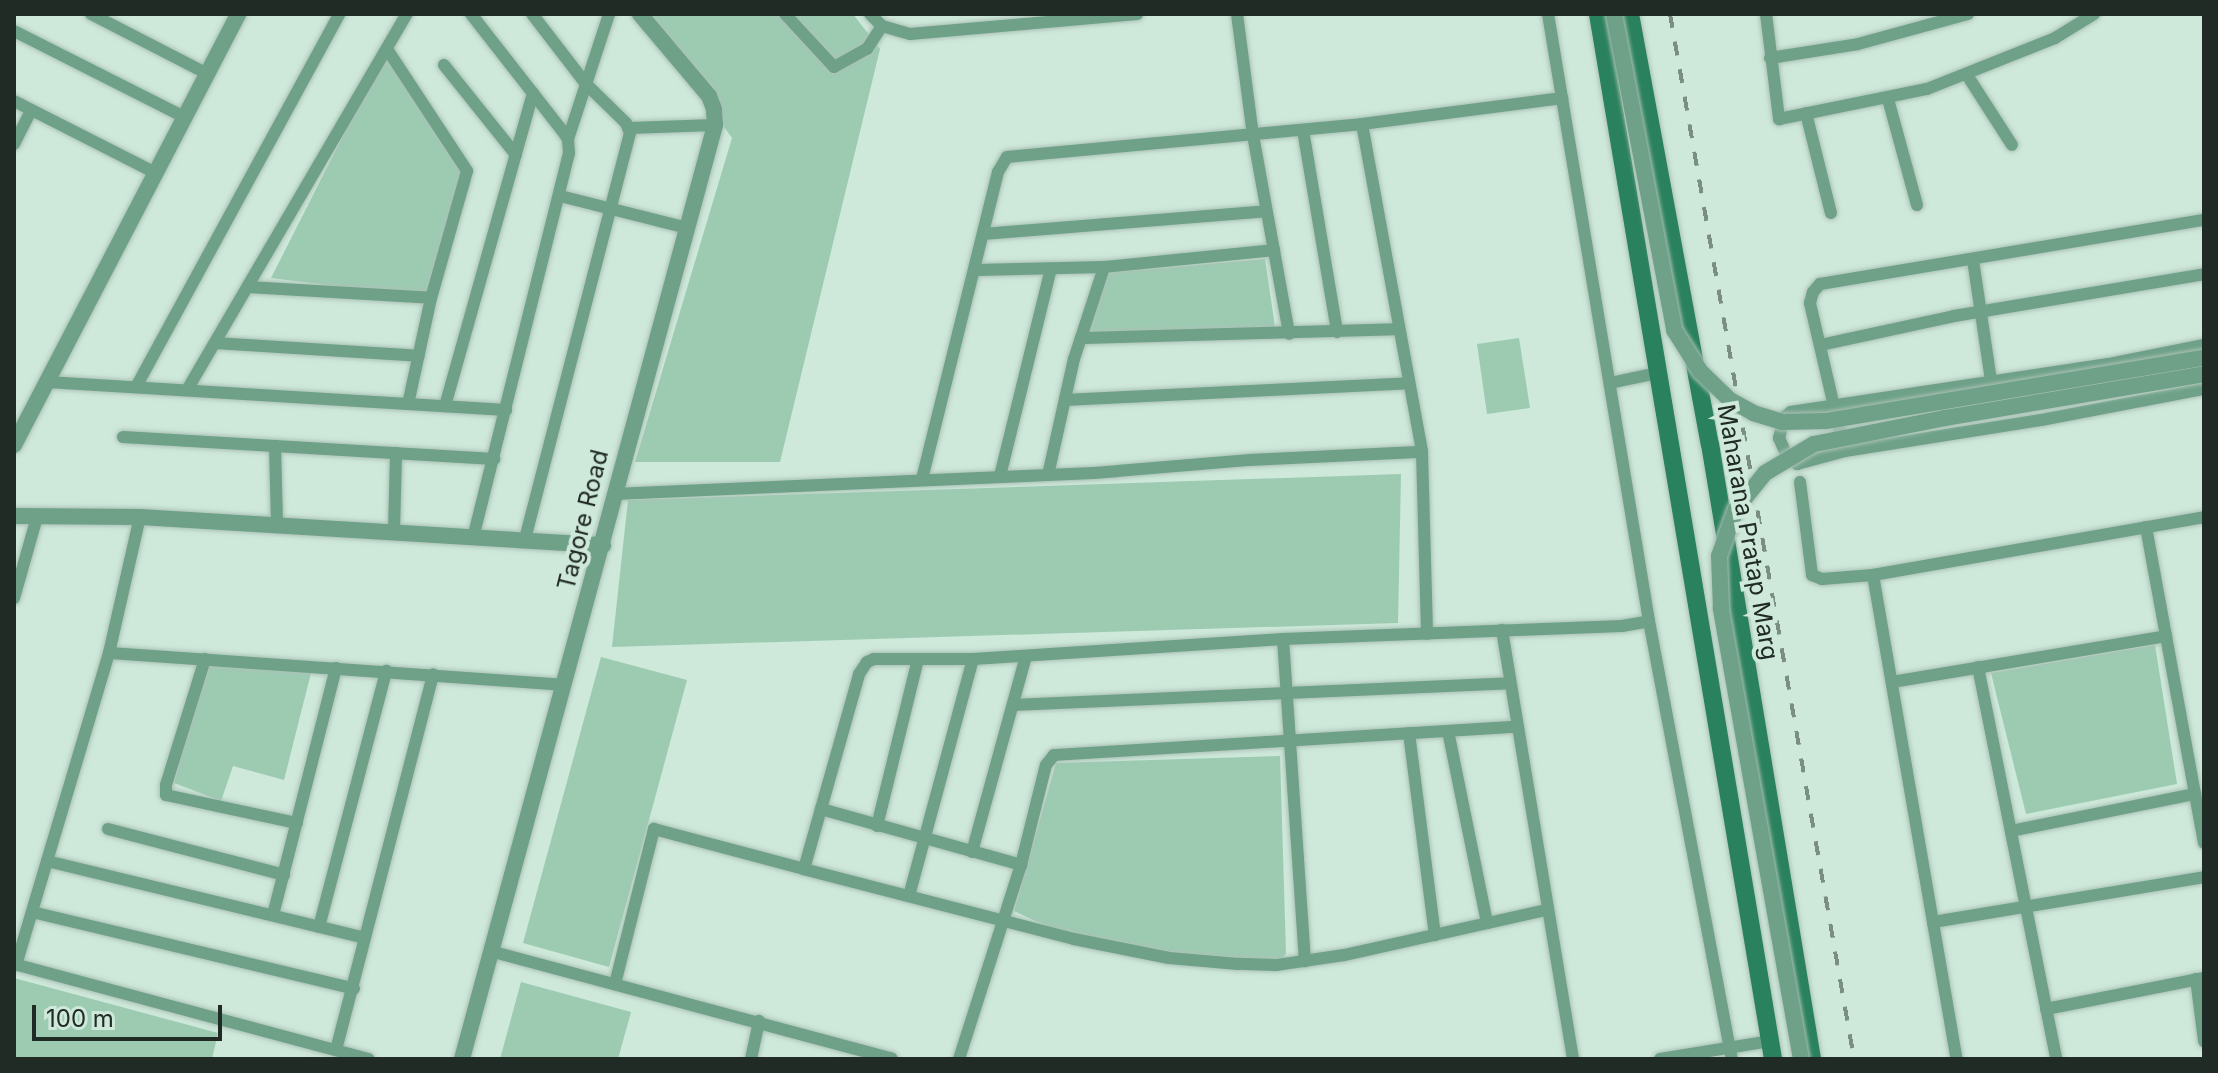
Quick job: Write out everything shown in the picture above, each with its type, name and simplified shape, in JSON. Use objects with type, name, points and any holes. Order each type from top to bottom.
[{"type":"main road","points":[[1598,14],[1772,1050]]},
{"type":"main road","name":"Maharana Pratap Marg","points":[[1630,14],[1687,326],[1812,1059]]},
{"type":"main road","points":[[1651,333],[1687,326]]},
{"type":"street","points":[[91,14],[206,73]]},
{"type":"street","points":[[14,445],[238,14]]},
{"type":"street","points":[[136,387],[339,14]]},
{"type":"street","points":[[187,390],[407,14]]},
{"type":"street","points":[[471,14],[568,139]]},
{"type":"street","points":[[474,535],[568,165],[568,139],[609,14]]},
{"type":"street","points":[[534,15],[586,84],[629,128],[715,125],[709,96],[640,14]]},
{"type":"street","points":[[785,14],[834,67],[867,49],[882,26]]},
{"type":"street","points":[[870,14],[882,26],[910,34],[1133,14]]},
{"type":"street","points":[[1237,14],[1253,135],[1289,334]]},
{"type":"street","points":[[1548,14],[1649,621],[1732,1059]]},
{"type":"street","points":[[1614,14],[1674,330],[1700,371],[1730,400],[1764,417],[1804,423],[1876,414],[2204,358]]},
{"type":"street","points":[[1766,14],[1779,119],[1888,99],[1967,75],[2055,38],[2086,16]]},
{"type":"street","points":[[1770,58],[1858,44],[1968,14]]},
{"type":"street","points":[[14,31],[184,117]]},
{"type":"street","points":[[387,49],[467,171],[431,298],[408,404]]},
{"type":"street","points":[[444,65],[516,155]]},
{"type":"street","points":[[1967,75],[2012,145]]},
{"type":"street","points":[[445,406],[533,93]]},
{"type":"street","points":[[922,479],[998,172],[1007,157],[1362,124],[1562,98]]},
{"type":"street","points":[[1888,99],[1917,205]]},
{"type":"street","points":[[14,101],[154,172]]},
{"type":"street","points":[[14,144],[31,110]]},
{"type":"street","points":[[1806,113],[1831,213]]},
{"type":"street","points":[[1362,124],[1422,452],[1427,634]]},
{"type":"street","name":"Tagore Road","points":[[462,1059],[715,125]]},
{"type":"street","points":[[525,539],[629,128]]},
{"type":"street","points":[[1303,130],[1337,332]]},
{"type":"street","points":[[560,196],[687,228]]},
{"type":"street","points":[[983,234],[1266,211]]},
{"type":"street","points":[[1845,451],[1810,303],[1813,292],[1820,284],[2204,220]]},
{"type":"street","points":[[976,270],[1104,267],[1274,250]]},
{"type":"street","points":[[1973,260],[1991,380]]},
{"type":"street","points":[[1048,475],[1081,338],[1104,267]]},
{"type":"street","points":[[1000,476],[1051,269]]},
{"type":"street","points":[[1820,345],[1979,312],[2204,274]]},
{"type":"street","points":[[248,287],[431,298]]},
{"type":"street","points":[[1081,338],[1399,329]]},
{"type":"street","points":[[215,343],[419,356]]},
{"type":"street","points":[[2204,345],[1791,412],[1784,417],[1779,438],[1790,461],[1797,464],[1845,451],[2041,420],[2204,389]]},
{"type":"street","points":[[1610,383],[1658,373]]},
{"type":"street","points":[[1801,1059],[1721,608],[1719,556],[1736,509],[1765,473],[1814,444],[1945,418],[2204,374]]},
{"type":"street","points":[[47,382],[506,410]]},
{"type":"street","points":[[1065,400],[1409,383]]},
{"type":"street","points":[[123,437],[494,459]]},
{"type":"street","points":[[275,446],[277,524]]},
{"type":"street","points":[[614,494],[1048,475],[1422,452]]},
{"type":"street","points":[[394,531],[396,453]]},
{"type":"street","points":[[1800,482],[1812,575],[1822,579],[1873,575],[2204,517]]},
{"type":"street","points":[[14,516],[140,517],[603,545]]},
{"type":"street","points":[[14,598],[37,517]]},
{"type":"street","points":[[140,517],[109,653],[15,965],[368,1059]]},
{"type":"street","points":[[2146,527],[2204,843]]},
{"type":"street","points":[[1873,575],[1957,1059]]},
{"type":"street","points":[[804,869],[862,667],[874,659],[973,659],[1283,639],[1622,626],[1649,621]]},
{"type":"street","points":[[1502,630],[1573,1059]]},
{"type":"street","points":[[1892,682],[2166,636]]},
{"type":"street","points":[[1283,639],[1305,961]]},
{"type":"street","points":[[109,653],[564,685]]},
{"type":"street","points":[[972,852],[1026,656]]},
{"type":"street","points":[[205,659],[166,785],[166,795],[297,823]]},
{"type":"street","points":[[877,826],[918,659]]},
{"type":"street","points":[[909,896],[973,659]]},
{"type":"street","points":[[1978,667],[2056,1059]]},
{"type":"street","points":[[273,915],[336,668]]},
{"type":"street","points":[[319,927],[386,671]]},
{"type":"street","points":[[336,1050],[433,674]]},
{"type":"street","points":[[1013,705],[1510,683]]},
{"type":"street","points":[[959,1059],[1021,865],[1046,765],[1054,755],[1517,727]]},
{"type":"street","points":[[1448,731],[1487,923]]},
{"type":"street","points":[[1409,733],[1435,935]]},
{"type":"street","points":[[2011,831],[2195,794]]},
{"type":"street","points":[[821,809],[1021,865]]},
{"type":"street","points":[[108,829],[284,875]]},
{"type":"street","points":[[615,984],[654,829],[1003,923],[1169,958],[1238,964],[1305,961],[1546,910]]},
{"type":"street","points":[[47,861],[365,938]]},
{"type":"street","points":[[1933,922],[2204,877]]},
{"type":"street","points":[[32,912],[354,989]]},
{"type":"street","points":[[490,951],[892,1059]]},
{"type":"street","points":[[2046,1009],[2200,978],[2204,1041]]},
{"type":"street","points":[[751,1059],[759,1021]]},
{"type":"street","points":[[1660,1059],[1730,1045],[1772,1050]]},
{"type":"green space","points":[[644,14],[853,14],[880,49],[780,462],[635,462],[732,138]]},
{"type":"green space","points":[[387,49],[471,182],[431,298],[271,278]]},
{"type":"green space","points":[[1265,259],[1275,327],[1087,334],[1106,273]]},
{"type":"green space","points":[[1519,338],[1530,408],[1487,414],[1477,344]]},
{"type":"green space","points":[[1401,474],[1398,623],[612,647],[628,500]]},
{"type":"green space","points":[[2155,645],[2177,784],[2026,814],[1991,673]]},
{"type":"green space","points":[[601,657],[687,680],[609,967],[523,943]]},
{"type":"green space","points":[[207,662],[311,673],[284,780],[233,766],[221,801],[174,783]]},
{"type":"green space","points":[[1280,756],[1286,953],[1283,958],[1238,964],[1169,958],[1055,930],[1014,911],[1056,763]]},
{"type":"green space","points":[[14,978],[218,1033],[212,1059],[14,1059]]},
{"type":"green space","points":[[521,982],[631,1012],[618,1059],[500,1059]]},
{"type":"railway","points":[[1670,14],[1854,1059]]}]
